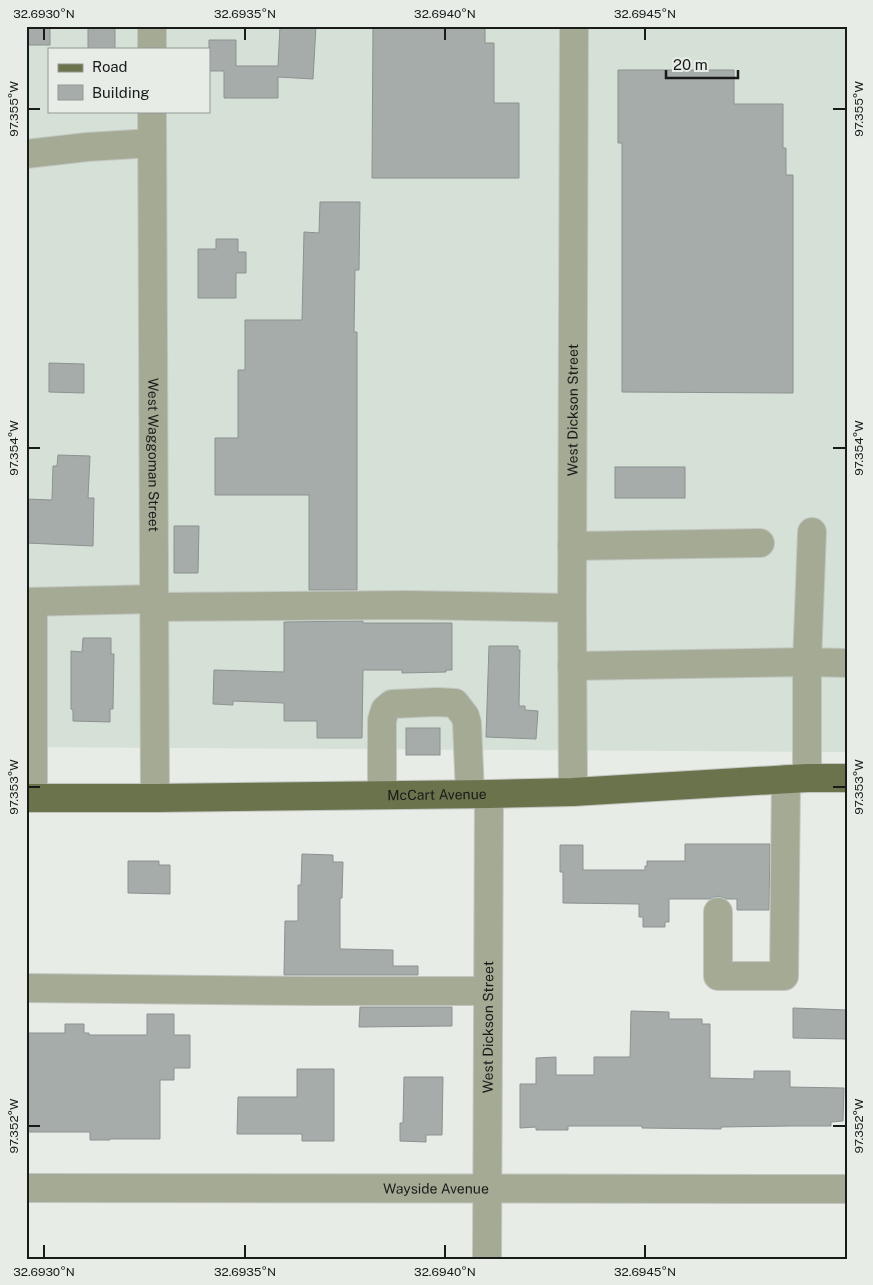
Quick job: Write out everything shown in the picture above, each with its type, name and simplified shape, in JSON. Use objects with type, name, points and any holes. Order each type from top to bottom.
[{"type":"main road","name":"McCart Avenue","points":[[30,798],[573,792],[796,778],[847,778]]},
{"type":"street","points":[[152,26],[152,48]]},
{"type":"street","name":"West Dickson Street","points":[[573,792],[574,26]]},
{"type":"street","name":"West Waggoman Street","points":[[152,112],[155,798]]},
{"type":"street","points":[[26,154],[87,147],[152,143]]},
{"type":"street","points":[[718,912],[718,976],[784,976],[796,778],[807,662],[812,532]]},
{"type":"street","points":[[572,546],[760,543]]},
{"type":"street","points":[[30,798],[29,602],[572,608]]},
{"type":"street","points":[[572,666],[847,662]]},
{"type":"street","name":"West Dickson Street","points":[[382,795],[382,720],[385,710],[392,704],[456,703],[465,716],[467,723],[479,794],[488,991],[487,1259]]},
{"type":"street","points":[[26,988],[488,991]]},
{"type":"street","name":"Wayside Avenue","points":[[26,1188],[847,1189]]},
{"type":"shaded area","points":[[26,26],[847,26],[847,752],[26,747]]},
{"type":"building","points":[[26,26],[50,26],[50,45],[26,45]]},
{"type":"building","points":[[88,26],[115,26],[115,48],[88,48]]},
{"type":"building","points":[[280,26],[316,26],[313,79],[278,77],[278,98],[224,98],[224,71],[210,71],[209,40],[236,40],[236,66],[278,66]]},
{"type":"building","points":[[373,26],[485,26],[485,43],[494,43],[494,103],[519,103],[519,178],[372,178]]},
{"type":"building","points":[[618,70],[734,70],[734,104],[783,104],[783,148],[786,148],[786,175],[793,175],[793,393],[622,392],[622,143],[618,143]]},
{"type":"building","points":[[320,202],[360,202],[359,270],[355,270],[354,332],[357,332],[357,590],[309,590],[309,495],[215,495],[215,438],[238,438],[238,370],[245,370],[245,320],[302,320],[304,232],[319,233]]},
{"type":"building","points":[[216,239],[238,239],[238,252],[246,252],[246,273],[236,273],[236,298],[198,298],[198,249],[216,249]]},
{"type":"building","points":[[49,363],[84,364],[84,393],[49,392]]},
{"type":"building","points":[[58,455],[90,456],[88,498],[94,498],[93,546],[26,543],[26,499],[52,500],[53,466],[57,466]]},
{"type":"building","points":[[615,467],[685,467],[685,498],[615,498]]},
{"type":"building","points":[[174,526],[199,526],[198,573],[174,573]]},
{"type":"building","points":[[363,621],[363,623],[452,623],[452,670],[446,670],[446,672],[402,673],[402,670],[363,670],[362,738],[317,738],[317,721],[284,721],[284,703],[233,701],[233,705],[213,704],[214,670],[284,672],[284,622]]},
{"type":"building","points":[[83,638],[111,638],[111,654],[114,654],[113,709],[110,709],[110,722],[73,721],[73,710],[71,709],[71,651],[82,652]]},
{"type":"building","points":[[489,646],[518,646],[518,650],[520,650],[519,706],[525,706],[525,710],[538,711],[536,739],[486,737]]},
{"type":"building","points":[[406,728],[440,728],[440,755],[406,755]]},
{"type":"building","points":[[685,844],[770,844],[769,910],[737,910],[737,899],[726,899],[718,896],[710,899],[669,899],[669,922],[665,922],[665,927],[643,927],[643,917],[639,917],[639,904],[563,903],[563,872],[560,872],[560,845],[583,845],[583,870],[645,870],[647,861],[685,861]]},
{"type":"building","points":[[302,854],[333,855],[333,862],[343,862],[342,898],[340,898],[340,949],[393,950],[393,966],[418,966],[418,975],[284,975],[285,921],[298,921],[298,885],[301,885]]},
{"type":"building","points":[[128,861],[159,861],[159,865],[170,865],[170,894],[128,893]]},
{"type":"building","points":[[360,1007],[452,1007],[452,1026],[359,1027]]},
{"type":"building","points":[[793,1008],[847,1010],[847,1039],[793,1038]]},
{"type":"building","points":[[631,1011],[669,1012],[669,1019],[702,1019],[702,1024],[710,1024],[710,1078],[754,1079],[754,1071],[790,1071],[790,1087],[844,1088],[843,1121],[831,1122],[831,1126],[721,1127],[721,1129],[642,1128],[642,1126],[568,1126],[568,1130],[536,1130],[536,1127],[520,1128],[520,1084],[536,1084],[536,1058],[556,1057],[556,1075],[594,1075],[594,1057],[630,1057]]},
{"type":"building","points":[[147,1014],[174,1014],[174,1035],[190,1035],[190,1068],[174,1068],[174,1080],[160,1080],[160,1139],[90,1140],[90,1132],[26,1132],[26,1033],[65,1033],[65,1024],[84,1024],[84,1033],[89,1033],[89,1035],[147,1035]]},
{"type":"building","points":[[297,1069],[334,1069],[334,1141],[302,1141],[302,1134],[237,1134],[238,1097],[297,1097]]},
{"type":"building","points":[[404,1077],[443,1077],[442,1135],[426,1135],[426,1142],[400,1141],[400,1123],[403,1123]]}]
